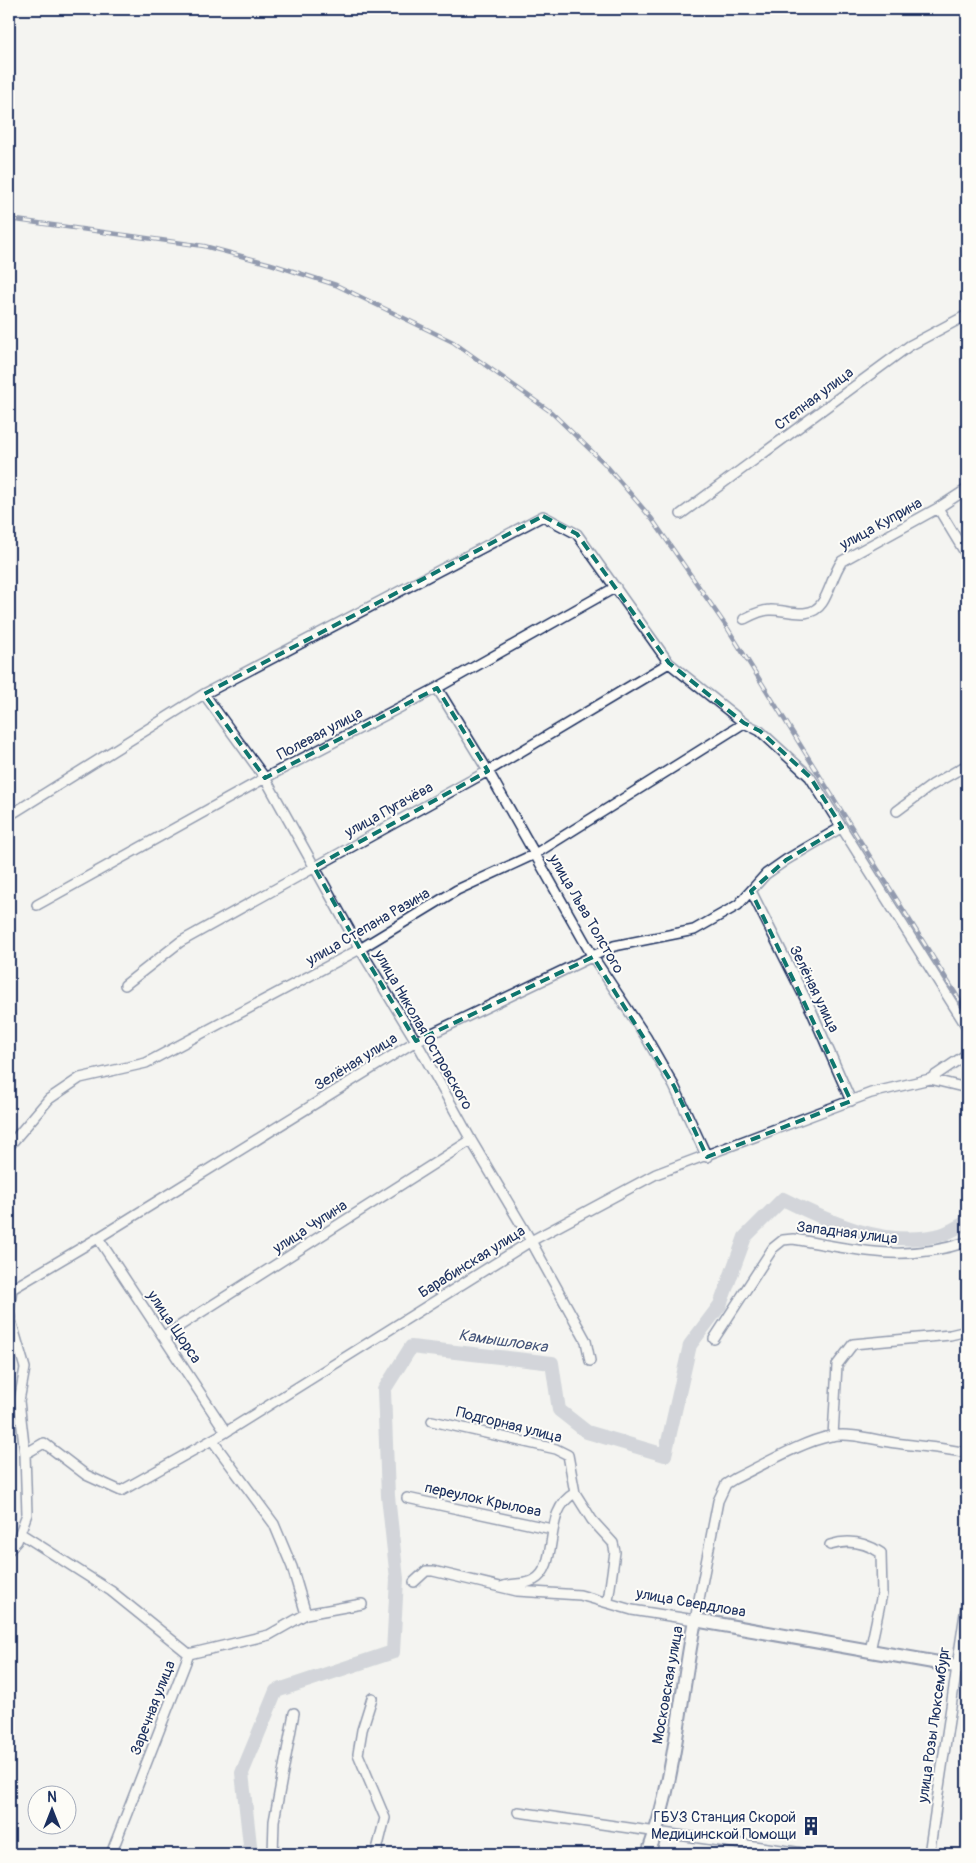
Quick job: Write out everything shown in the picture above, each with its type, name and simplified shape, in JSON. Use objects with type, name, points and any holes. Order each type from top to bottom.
[{"type":"main road","name":"улица Свердлова","points":[[695,1620],[962,1667]]},
{"type":"main road","name":"Московская улица","points":[[648,1854],[656,1830],[670,1768],[695,1620]]},
{"type":"street","name":"Степная улица","points":[[681,514],[909,346],[967,315]]},
{"type":"street","name":"улица Куприна","points":[[744,619],[770,610],[810,612],[821,605],[834,574],[842,561],[938,508],[967,489]]},
{"type":"street","points":[[938,508],[967,556]]},
{"type":"street","points":[[15,812],[204,694],[543,516],[577,534],[669,664],[744,724],[760,731],[810,777],[967,1027]]},
{"type":"street","name":"Полевая улица","points":[[37,905],[265,778],[437,688],[616,587]]},
{"type":"street","name":"улица Пугачёва","points":[[125,985],[180,942],[488,771],[669,664]]},
{"type":"street","name":"улица Льва Толстого","points":[[437,688],[488,771],[593,957],[674,1086],[707,1157]]},
{"type":"street","name":"улица Николая Островского","points":[[204,694],[265,778],[360,950],[416,1041],[531,1242],[586,1341],[590,1361]]},
{"type":"street","name":"улица Степана Разина","points":[[9,1146],[49,1100],[80,1078],[146,1063],[360,950],[457,890],[535,854],[744,724]]},
{"type":"street","points":[[897,811],[932,785],[967,765]]},
{"type":"street","name":"Зелёная улица","points":[[9,1310],[12,1289],[98,1238],[416,1041],[614,946],[694,930],[738,905],[766,874],[786,860],[842,827]]},
{"type":"street","name":"Зелёная улица","points":[[751,891],[812,1012],[851,1101]]},
{"type":"street","points":[[930,1079],[967,1054]]},
{"type":"street","name":"Барабинская улица","points":[[25,1454],[44,1443],[86,1475],[121,1491],[226,1432],[531,1242],[656,1174],[707,1157],[870,1093],[930,1079],[967,1088]]},
{"type":"street","name":"улица Чупина","points":[[164,1336],[471,1140]]},
{"type":"street","name":"улица Щорса","points":[[98,1238],[226,1432]]},
{"type":"street","name":"Западная улица","points":[[714,1340],[773,1248],[783,1240],[793,1239],[890,1255],[943,1250],[967,1242]]},
{"type":"street","points":[[9,1314],[25,1368],[19,1401],[25,1454],[28,1514],[20,1533],[9,1550]]},
{"type":"street","points":[[967,1331],[950,1335],[854,1344],[837,1365],[833,1436],[858,1436],[904,1444],[920,1444],[967,1453]]},
{"type":"street","name":"Подгорная улица","points":[[432,1420],[568,1455],[575,1493],[592,1520],[613,1543],[615,1552],[608,1601]]},
{"type":"street","name":"Московская улица","points":[[695,1620],[721,1492],[734,1479],[814,1441],[833,1436]]},
{"type":"street","points":[[212,1440],[274,1524],[292,1567],[306,1614]]},
{"type":"street","points":[[501,1587],[532,1582],[538,1578],[548,1557],[552,1529],[561,1504],[575,1493]]},
{"type":"street","name":"переулок Крылова","points":[[407,1498],[552,1529]]},
{"type":"street","name":"Заречная улица","points":[[20,1533],[111,1592],[189,1654],[111,1854]]},
{"type":"street","points":[[830,1546],[850,1541],[863,1544],[881,1554],[882,1594],[870,1651]]},
{"type":"street","name":"улица Свердлова","points":[[414,1582],[426,1571],[433,1571],[501,1587],[543,1594],[580,1595],[608,1601],[632,1610],[695,1620]]},
{"type":"street","name":"улица Розы Люксембург","points":[[929,1854],[962,1667],[967,1600]]},
{"type":"street","points":[[189,1654],[269,1635],[306,1614],[362,1604]]},
{"type":"street","points":[[372,1698],[362,1730],[358,1754],[385,1818],[376,1854]]},
{"type":"street","points":[[273,1854],[274,1821],[294,1713]]},
{"type":"street","points":[[518,1812],[656,1830],[810,1854]]},
{"type":"highlighted area","points":[[543,516],[577,534],[669,663],[744,723],[760,731],[810,777],[842,827],[786,860],[751,891],[851,1101],[707,1157],[674,1086],[593,957],[416,1041],[360,949],[314,867],[488,771],[437,688],[265,778],[204,694]]},
{"type":"waterway","name":"Камышловка","points":[[251,1854],[242,1773],[276,1691],[393,1652],[397,1579],[388,1496],[384,1390],[411,1347],[552,1363],[559,1410],[587,1432],[665,1455],[690,1345],[720,1305],[745,1237],[783,1199],[820,1217],[879,1236],[919,1238],[940,1235],[967,1222]]},
{"type":"railway","points":[[9,219],[204,246],[271,264],[336,285],[453,342],[551,412],[605,464],[652,519],[728,629],[967,1012]]},
{"type":"place","name":"ГБУЗ Станция Скорой Медицинской Помощи","points":[[811,1826]]}]
